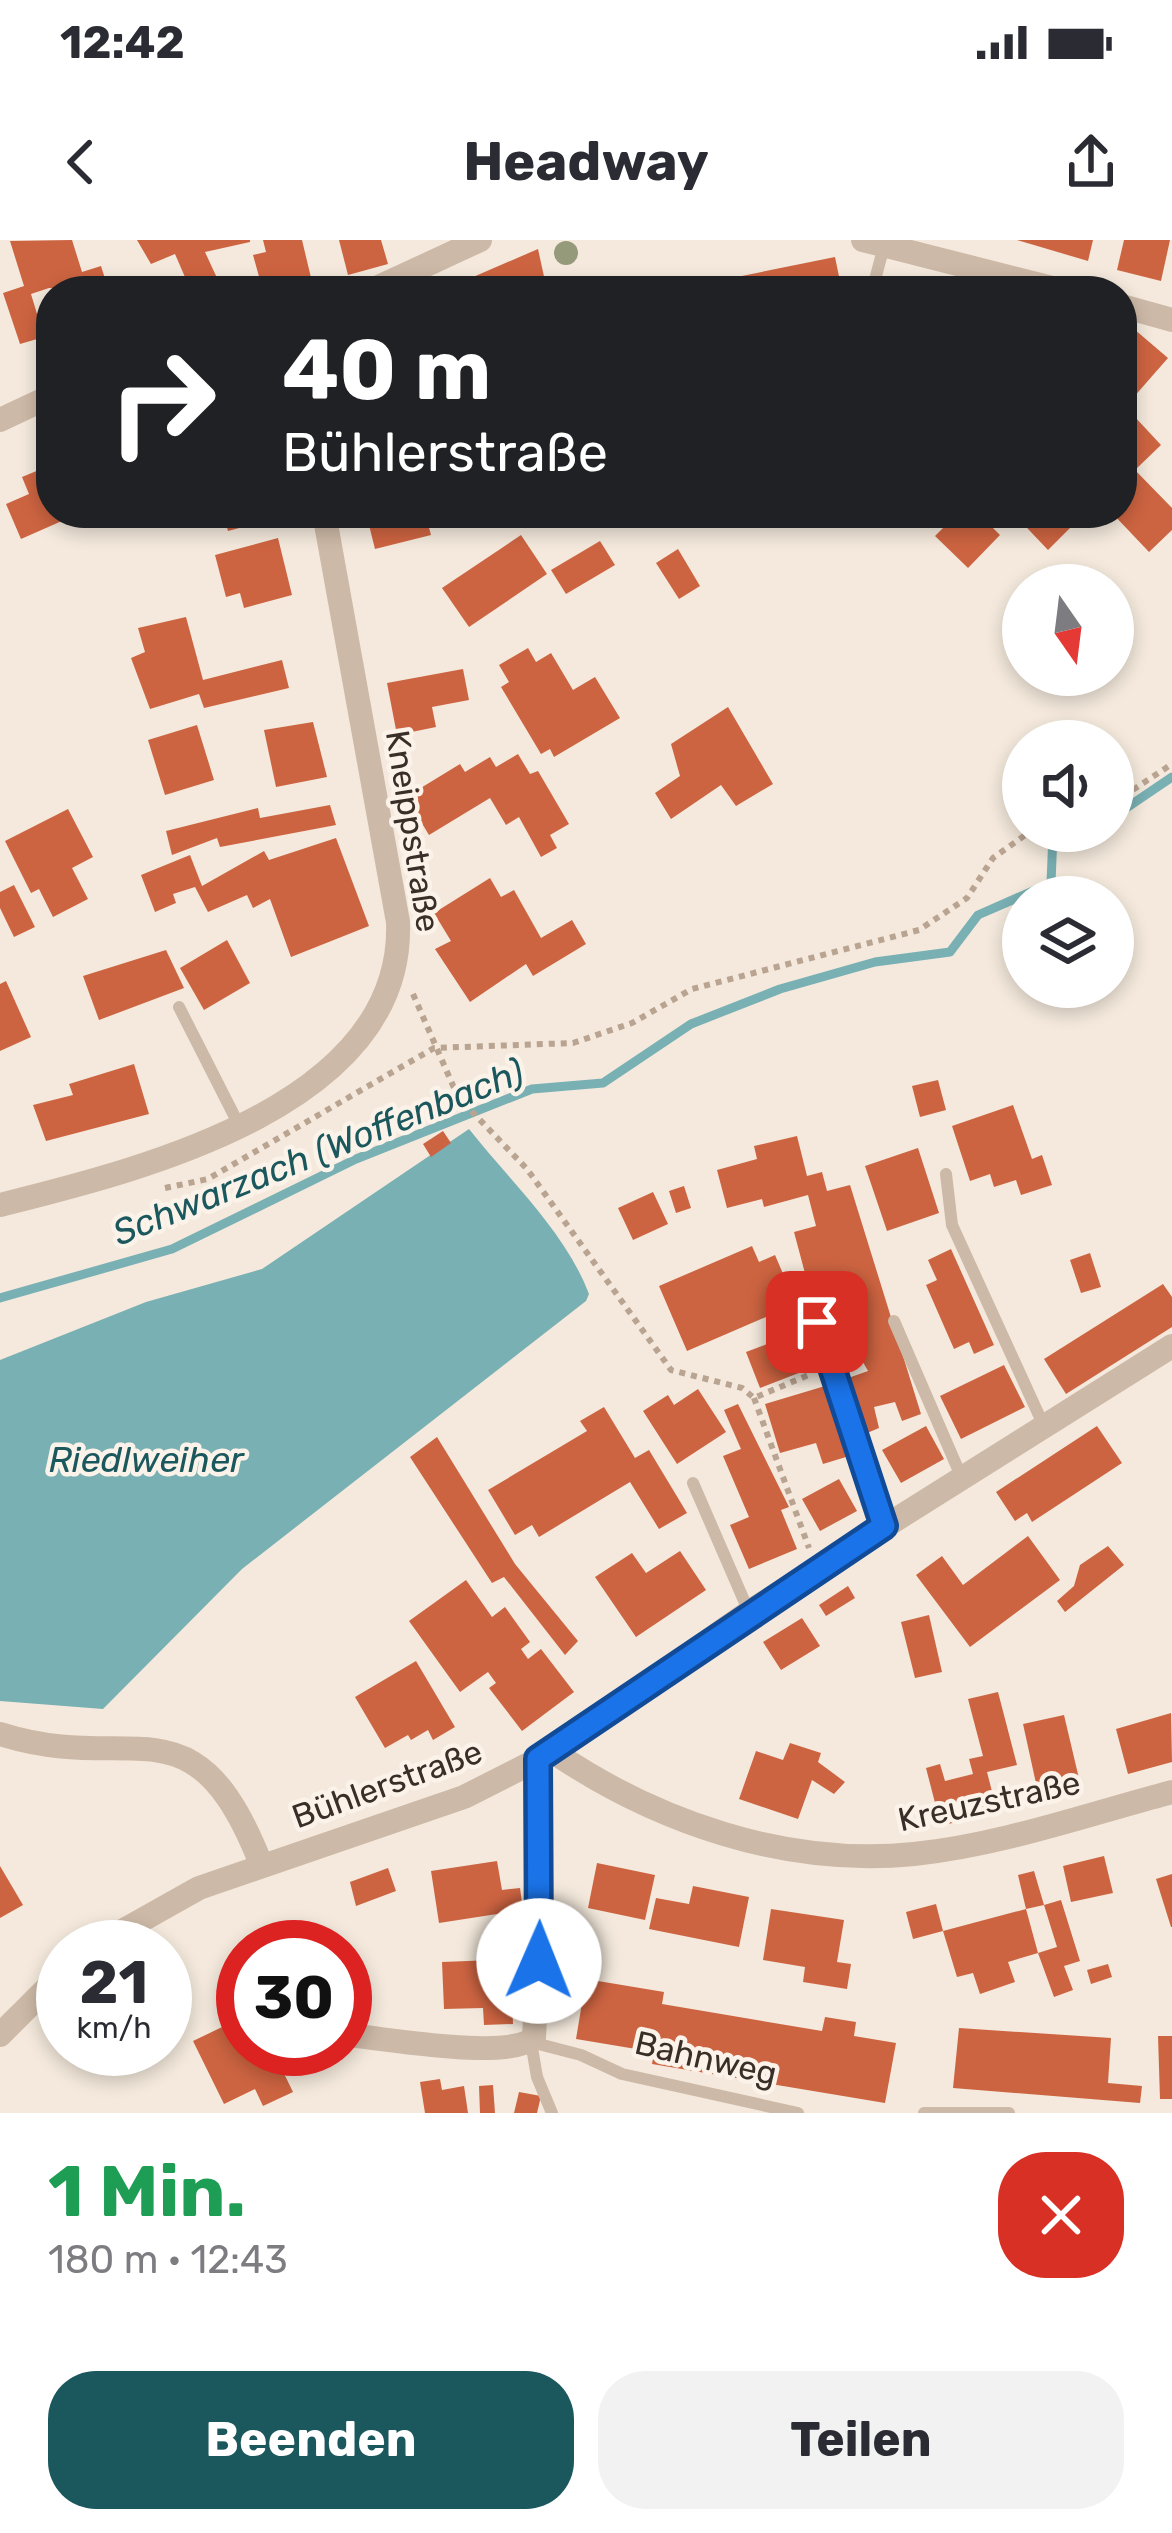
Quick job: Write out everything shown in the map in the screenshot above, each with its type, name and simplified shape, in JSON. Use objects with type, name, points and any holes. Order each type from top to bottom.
[{"type":"street","points":[[403,276],[481,240]]},
{"type":"street","points":[[873,243],[1004,276]]},
{"type":"street","points":[[1137,310],[1172,320]]},
{"type":"street","points":[[0,421],[36,403]]},
{"type":"street","name":"Kneippstraße","points":[[0,1204],[241,1130],[279,1108],[349,1045],[383,1001],[400,960],[392,885],[328,528]]},
{"type":"street","points":[[817,1322],[884,1526]]},
{"type":"street","name":"Bühlerstraße","points":[[138,1920],[162,1905],[261,1864],[464,1796],[545,1755],[749,1612],[1172,1346]]},
{"type":"street","points":[[0,1734],[50,1746],[163,1750],[190,1759],[225,1789],[261,1864]]},
{"type":"street","points":[[531,2042],[540,1932],[545,1755]]},
{"type":"street","name":"Kreuzstraße","points":[[545,1755],[680,1818],[771,1846],[844,1856],[951,1849],[1172,1792]]},
{"type":"street","points":[[0,2035],[36,1999]]},
{"type":"street","name":"Bahnweg","points":[[372,2037],[488,2048],[531,2042]]},
{"type":"lane","points":[[872,276],[873,243]]},
{"type":"lane","points":[[179,1007],[241,1130]]},
{"type":"lane","points":[[946,1174],[952,1225],[1043,1424]]},
{"type":"lane","points":[[894,1321],[961,1476]]},
{"type":"lane","points":[[693,1483],[749,1612]]},
{"type":"lane","points":[[531,2042],[537,2077],[552,2113]]},
{"type":"lane","name":"Bahnweg","points":[[531,2042],[581,2055],[622,2074],[798,2113]]},
{"type":"lane","points":[[924,2113],[1009,2113]]},
{"type":"path","points":[[1134,789],[1172,764]]},
{"type":"path","points":[[144,1192],[208,1178],[434,1048],[572,1043],[632,1023],[692,989],[919,930],[967,898],[1002,852]]},
{"type":"path","points":[[400,960],[458,1096],[527,1169],[671,1370],[742,1388],[754,1398],[817,1568]]},
{"type":"path","points":[[754,1398],[831,1365]]},
{"type":"water","name":"Riedlweiher","points":[[469,1129],[566,1249],[589,1294],[586,1301],[242,1569],[103,1709],[0,1701],[0,1360],[146,1302],[262,1269]]},
{"type":"building","points":[[72,240],[82,272],[101,266],[104,276],[36,276],[36,292],[31,294],[36,339],[20,344],[3,293],[24,286],[10,241]]},
{"type":"building","points":[[137,240],[250,240],[205,252],[216,276],[185,276],[175,254],[151,264]]},
{"type":"building","points":[[263,240],[302,240],[311,276],[259,276],[253,255],[266,252]]},
{"type":"building","points":[[339,240],[381,240],[388,264],[348,275]]},
{"type":"building","points":[[1017,240],[1093,240],[1088,261]]},
{"type":"building","points":[[1124,240],[1170,240],[1161,281],[1117,270]]},
{"type":"building","points":[[538,249],[544,276],[476,276]]},
{"type":"building","points":[[835,257],[839,276],[742,276]]},
{"type":"building","points":[[1137,332],[1168,358],[1137,393]]},
{"type":"building","points":[[1137,419],[1161,445],[1137,468]]},
{"type":"building","points":[[36,471],[36,528],[46,528],[21,539],[6,504],[29,494],[22,477]]},
{"type":"building","points":[[1137,472],[1172,508],[1172,530],[1149,552],[1126,528],[1137,528]]},
{"type":"building","points":[[370,528],[429,528],[431,535],[375,549]]},
{"type":"building","points":[[943,528],[993,528],[1000,535],[968,568],[935,536]]},
{"type":"building","points":[[1027,528],[1070,528],[1048,550]]},
{"type":"building","points":[[521,535],[547,574],[469,627],[442,588]]},
{"type":"building","points":[[278,538],[292,595],[244,608],[240,593],[226,597],[215,555]]},
{"type":"building","points":[[600,541],[615,565],[566,594],[551,570]]},
{"type":"building","points":[[678,549],[700,586],[679,599],[656,563]]},
{"type":"building","points":[[186,617],[203,680],[282,660],[289,688],[204,708],[199,694],[150,709],[131,658],[145,652],[138,628]]},
{"type":"building","points":[[528,648],[536,662],[551,653],[573,690],[595,677],[620,718],[554,757],[550,749],[541,754],[501,687],[509,682],[499,665]]},
{"type":"building","points":[[463,669],[469,700],[432,707],[436,727],[397,735],[387,683]]},
{"type":"building","points":[[728,707],[773,784],[736,806],[721,785],[671,819],[655,793],[680,776],[671,744]]},
{"type":"building","points":[[313,722],[327,777],[276,787],[264,730]]},
{"type":"building","points":[[197,725],[214,780],[165,795],[148,740]]},
{"type":"building","points":[[518,754],[530,774],[538,771],[569,824],[550,835],[557,848],[541,857],[519,817],[506,825],[490,798],[429,835],[406,797],[460,764],[465,772],[490,757],[496,767]]},
{"type":"building","points":[[330,805],[336,825],[220,847],[217,838],[172,855],[166,831],[258,808],[260,818]]},
{"type":"building","points":[[68,809],[93,857],[72,868],[88,899],[53,917],[39,889],[31,893],[5,841]]},
{"type":"building","points":[[336,838],[369,926],[291,957],[270,899],[253,908],[247,895],[208,912],[195,887],[173,894],[176,903],[155,912],[141,875],[190,855],[202,886],[264,851],[269,860]]},
{"type":"building","points":[[490,878],[501,897],[514,890],[541,938],[572,920],[586,944],[533,976],[526,964],[470,1002],[435,949],[451,941],[434,913]]},
{"type":"building","points":[[14,885],[35,927],[14,937],[0,908],[0,892]]},
{"type":"building","points":[[227,940],[250,983],[204,1010],[180,968]]},
{"type":"building","points":[[166,950],[184,988],[99,1020],[83,976]]},
{"type":"building","points":[[6,981],[31,1037],[0,1051],[0,984]]},
{"type":"building","points":[[134,1064],[149,1114],[46,1141],[33,1105],[73,1095],[69,1084]]},
{"type":"building","points":[[938,1080],[946,1110],[920,1117],[912,1086]]},
{"type":"building","points":[[1013,1105],[1032,1159],[1042,1155],[1052,1185],[1021,1195],[1016,1180],[994,1187],[990,1174],[970,1181],[952,1126]]},
{"type":"building","points":[[443,1131],[451,1143],[431,1157],[423,1144]]},
{"type":"building","points":[[797,1136],[807,1176],[822,1172],[827,1191],[850,1185],[921,1414],[902,1421],[895,1402],[874,1407],[879,1428],[860,1436],[848,1378],[868,1371],[845,1330],[863,1325],[848,1283],[810,1292],[794,1232],[816,1226],[808,1195],[764,1207],[762,1199],[727,1208],[717,1170],[757,1159],[754,1146]]},
{"type":"building","points":[[918,1148],[939,1213],[887,1231],[865,1166]]},
{"type":"building","points":[[684,1186],[691,1208],[676,1213],[669,1191]]},
{"type":"building","points":[[653,1192],[668,1224],[633,1240],[618,1208]]},
{"type":"building","points":[[752,1246],[759,1262],[775,1255],[796,1304],[687,1351],[659,1286]]},
{"type":"building","points":[[951,1249],[994,1345],[974,1354],[969,1342],[954,1349],[926,1285],[937,1280],[928,1260]]},
{"type":"building","points":[[1090,1253],[1101,1287],[1081,1293],[1070,1260]]},
{"type":"building","points":[[1163,1284],[1172,1297],[1172,1327],[1066,1394],[1044,1359]]},
{"type":"building","points":[[796,1333],[809,1369],[760,1388],[746,1352]]},
{"type":"building","points":[[1004,1365],[1025,1407],[961,1439],[940,1396]]},
{"type":"building","points":[[825,1386],[846,1457],[823,1464],[816,1443],[780,1453],[765,1404]]},
{"type":"building","points":[[698,1389],[726,1432],[677,1464],[643,1411],[668,1395],[674,1405]]},
{"type":"building","points":[[738,1404],[789,1507],[781,1510],[797,1549],[749,1569],[730,1525],[749,1517],[723,1456],[741,1449],[724,1410]]},
{"type":"building","points":[[604,1407],[635,1458],[649,1450],[687,1513],[659,1529],[630,1482],[539,1537],[532,1525],[515,1535],[488,1490],[587,1431],[580,1421]]},
{"type":"building","points":[[926,1426],[944,1459],[901,1483],[882,1450]]},
{"type":"building","points":[[1097,1426],[1122,1463],[1032,1522],[1027,1513],[1015,1521],[996,1492]]},
{"type":"building","points":[[437,1437],[515,1564],[578,1641],[565,1655],[504,1577],[492,1583],[410,1457]]},
{"type":"building","points":[[839,1479],[857,1511],[820,1531],[802,1499]]},
{"type":"building","points":[[1028,1536],[1060,1580],[970,1647],[916,1575],[942,1556],[963,1585]]},
{"type":"building","points":[[1108,1546],[1124,1565],[1065,1612],[1057,1601],[1074,1586],[1080,1565]]},
{"type":"building","points":[[680,1551],[706,1590],[636,1637],[595,1577],[632,1553],[646,1573]]},
{"type":"building","points":[[466,1580],[492,1617],[505,1607],[530,1642],[521,1649],[528,1659],[541,1649],[574,1692],[522,1731],[489,1688],[496,1683],[488,1672],[460,1692],[409,1621]]},
{"type":"building","points":[[848,1586],[855,1598],[826,1616],[819,1605]]},
{"type":"building","points":[[929,1615],[942,1672],[915,1678],[901,1622]]},
{"type":"building","points":[[802,1618],[820,1646],[781,1670],[763,1642]]},
{"type":"building","points":[[416,1661],[455,1727],[433,1740],[428,1730],[385,1748],[355,1697]]},
{"type":"building","points":[[998,1692],[1017,1765],[987,1772],[997,1811],[941,1826],[926,1768],[940,1764],[945,1781],[973,1774],[969,1759],[983,1756],[968,1699]]},
{"type":"building","points":[[1171,1713],[1172,1762],[1128,1774],[1116,1729]]},
{"type":"building","points":[[1064,1715],[1081,1787],[1039,1797],[1023,1724]]},
{"type":"building","points":[[790,1743],[821,1753],[818,1762],[845,1782],[834,1794],[812,1780],[798,1819],[739,1799],[756,1751],[783,1760]]},
{"type":"building","points":[[1104,1856],[1113,1893],[1071,1902],[1063,1866]]},
{"type":"building","points":[[497,1861],[502,1890],[520,1888],[523,1910],[439,1923],[431,1871]]},
{"type":"building","points":[[597,1863],[655,1875],[645,1920],[588,1908]]},
{"type":"building","points":[[0,1866],[23,1905],[0,1918]]},
{"type":"building","points":[[388,1868],[396,1891],[356,1906],[350,1882]]},
{"type":"building","points":[[1034,1871],[1044,1905],[1026,1909],[1018,1875]]},
{"type":"building","points":[[1172,1874],[1172,1927],[1171,1927],[1156,1879]]},
{"type":"building","points":[[693,1886],[749,1897],[739,1947],[649,1929],[656,1898],[689,1904]]},
{"type":"building","points":[[1061,1900],[1080,1961],[1064,1966],[1073,1990],[1054,1997],[1038,1953],[1057,1947],[1044,1905]]},
{"type":"building","points":[[936,1904],[943,1931],[913,1939],[906,1912]]},
{"type":"building","points":[[771,1909],[844,1920],[837,1962],[851,1964],[847,1989],[803,1982],[805,1967],[763,1960]]},
{"type":"building","points":[[1026,1909],[1038,1953],[1008,1962],[1015,1982],[980,1994],[973,1973],[957,1977],[943,1931]]},
{"type":"building","points":[[493,1960],[495,1997],[512,1997],[513,2024],[484,2025],[483,2008],[444,2009],[442,1962]]},
{"type":"building","points":[[1108,1964],[1112,1977],[1091,1984],[1087,1970]]},
{"type":"building","points":[[586,1979],[664,1992],[662,2004],[822,2031],[825,2017],[856,2022],[854,2036],[896,2043],[885,2103],[652,2064],[654,2052],[576,2039]]},
{"type":"building","points":[[959,2028],[1111,2038],[1108,2083],[1142,2086],[1140,2103],[953,2088]]},
{"type":"building","points":[[216,2030],[216,2076],[285,2076],[293,2092],[263,2106],[255,2089],[224,2104],[193,2041]]},
{"type":"building","points":[[1158,2036],[1172,2036],[1172,2099],[1160,2099]]},
{"type":"building","points":[[440,2079],[442,2090],[464,2086],[468,2113],[425,2113],[420,2082]]},
{"type":"building","points":[[493,2085],[495,2113],[480,2113],[479,2086]]},
{"type":"building","points":[[519,2092],[541,2096],[537,2113],[514,2113]]},
{"type":"waterway","name":"Schwarzach (Woffenbach)","points":[[1134,803],[1172,777]]},
{"type":"waterway","name":"Schwarzach (Woffenbach)","points":[[0,1298],[172,1249],[356,1159],[532,1089],[603,1083],[691,1024],[780,989],[875,962],[950,952],[978,915],[1051,883],[1052,852]]},
{"type":"route","points":[[539,1961],[538,1759],[749,1612],[884,1526],[817,1322]]}]
